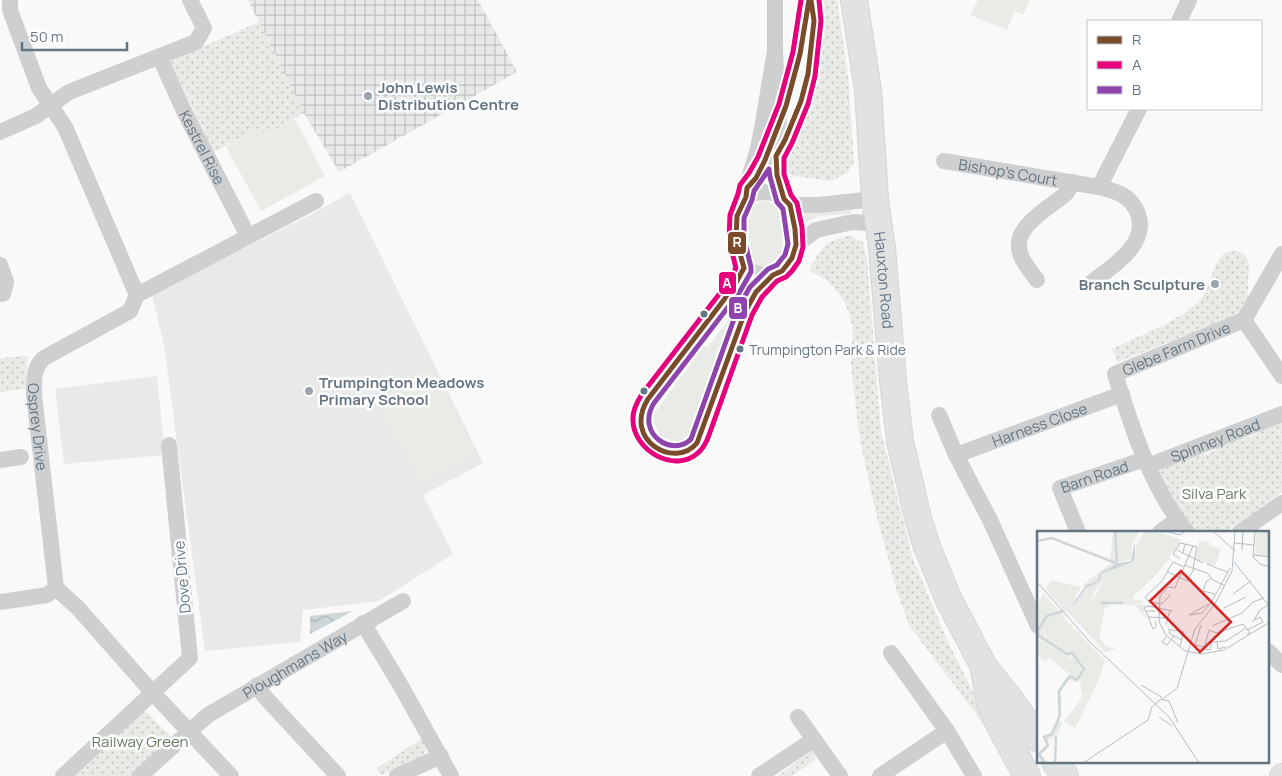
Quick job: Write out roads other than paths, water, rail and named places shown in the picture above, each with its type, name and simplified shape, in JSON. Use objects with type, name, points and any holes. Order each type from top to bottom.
[{"type":"main road","name":"Hauxton Road","points":[[854,0],[868,90],[877,212],[900,441],[927,548],[948,598],[984,666]]},
{"type":"main road","points":[[984,666],[1037,738]]},
{"type":"main road","points":[[984,666],[990,703],[1027,776]]},
{"type":"main road","points":[[1056,764],[1065,776]]},
{"type":"street","points":[[10,0],[10,10],[39,88],[65,126],[137,295],[316,201]]},
{"type":"street","points":[[0,132],[36,116],[69,92],[160,58],[196,42],[204,28],[190,0]]},
{"type":"street","points":[[775,0],[775,51],[779,126],[776,169],[795,229],[796,246],[792,258],[782,271],[773,275],[759,275],[744,268],[738,256],[736,234],[738,212],[747,196],[747,188],[758,147],[775,51]]},
{"type":"street","points":[[1179,20],[1189,0]]},
{"type":"street","name":"Kestrel Rise","points":[[160,58],[184,111],[248,236]]},
{"type":"street","points":[[1099,187],[1138,110]]},
{"type":"street","name":"Bishop's Court","points":[[944,161],[1099,187],[1116,191],[1131,200],[1140,220],[1139,237],[1126,254],[1091,283]]},
{"type":"street","name":"Bishop's Court","points":[[1037,280],[1022,259],[1019,245],[1021,233],[1030,221],[1069,191],[1072,182]]},
{"type":"street","points":[[747,196],[756,192],[770,191],[787,202],[877,212]]},
{"type":"street","points":[[796,246],[816,230],[853,222],[877,212]]},
{"type":"street","name":"Glebe Farm Drive","points":[[1182,526],[1147,462],[1115,374],[1244,320],[1282,254]]},
{"type":"street","points":[[0,264],[6,282],[3,294]]},
{"type":"street","name":"Osprey Drive","points":[[56,588],[34,395],[34,375],[39,363],[44,358],[130,312],[137,295]]},
{"type":"street","points":[[1244,320],[1282,376]]},
{"type":"street","name":"Harness Close","points":[[956,455],[1122,394]]},
{"type":"street","name":"Spinney Road","points":[[1147,462],[1282,414]]},
{"type":"street","points":[[939,415],[956,455],[1033,604],[1037,622]]},
{"type":"street","name":"Dove Drive","points":[[152,692],[190,658],[169,445]]},
{"type":"street","points":[[0,460],[21,457]]},
{"type":"street","name":"Barn Road","points":[[1078,531],[1060,488],[1147,462]]},
{"type":"street","points":[[1241,531],[1282,503]]},
{"type":"street","points":[[1164,531],[1182,526]]},
{"type":"street","points":[[0,602],[47,595],[56,588],[78,608],[152,692],[231,776]]},
{"type":"street","name":"Ploughmans Way","points":[[140,776],[208,715],[403,601]]},
{"type":"street","points":[[363,623],[401,686],[451,776]]},
{"type":"street","points":[[1270,652],[1282,665]]},
{"type":"street","points":[[891,653],[948,732],[974,776]]},
{"type":"street","points":[[258,685],[264,696],[338,776]]},
{"type":"street","points":[[63,776],[152,692]]},
{"type":"street","points":[[1010,699],[1037,752]]},
{"type":"street","points":[[798,717],[840,776]]},
{"type":"street","points":[[880,776],[948,732]]},
{"type":"street","points":[[759,776],[813,740]]},
{"type":"street","points":[[397,776],[441,756]]},
{"type":"street","points":[[1043,764],[1050,776]]},
{"type":"water","points":[[353,611],[310,634],[310,616]]},
{"type":"place","name":"John Lewis Distribution Centre","points":[[368,96]]},
{"type":"place","name":"Branch Sculpture","points":[[1215,284]]},
{"type":"place","name":"Trumpington Park & Ride","points":[[740,349]]},
{"type":"place","name":"Trumpington Meadows Primary School","points":[[309,391]]},
{"type":"park label","name":"Silva Park","points":[[1214,493]]},
{"type":"park label","name":"Railway Green","points":[[140,741]]}]
